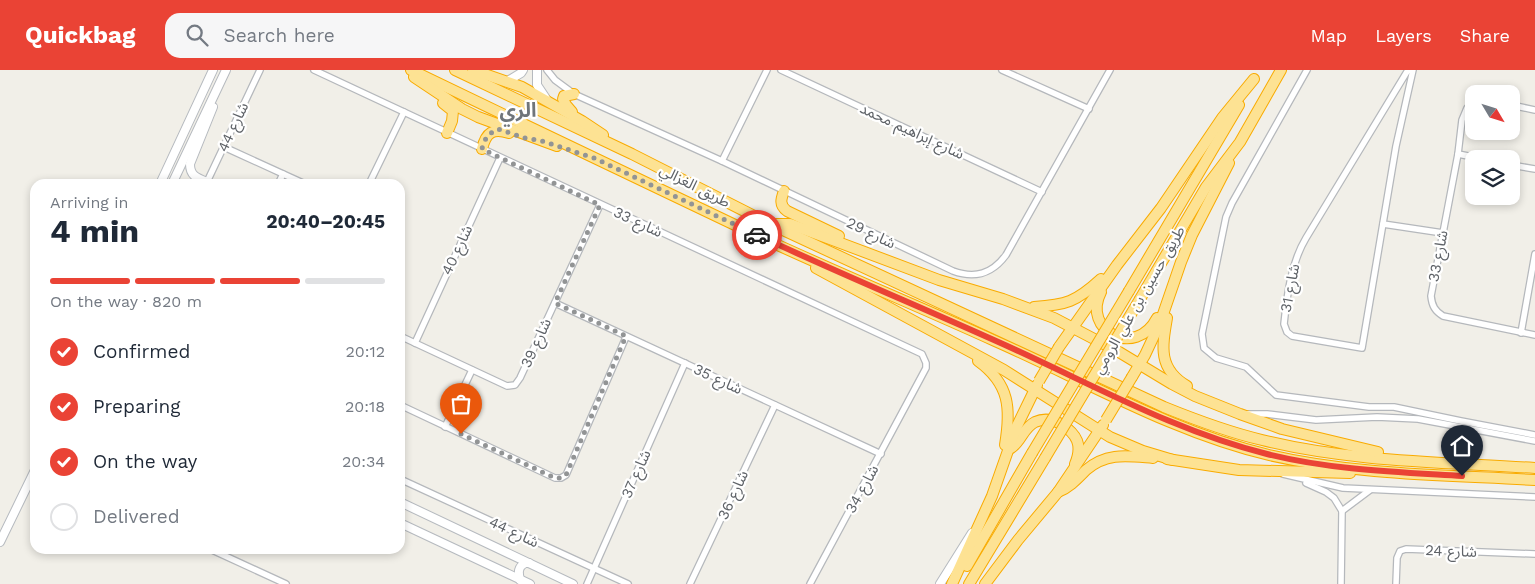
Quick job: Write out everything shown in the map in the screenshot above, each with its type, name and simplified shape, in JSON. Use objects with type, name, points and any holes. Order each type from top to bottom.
[{"type":"highway","points":[[405,70],[470,113],[539,140],[594,158]]},
{"type":"highway","name":"طريق الغزالي","points":[[411,70],[758,236],[1018,351],[1104,393],[1190,431],[1266,454],[1372,471],[1535,480]]},
{"type":"highway","name":"طريق الغزالي","points":[[455,70],[632,154],[770,224],[1164,407],[1196,420],[1229,431],[1296,447],[1346,455],[1535,468]]},
{"type":"highway","points":[[473,70],[522,87],[582,121],[632,154]]},
{"type":"highway","name":"طريق حسين بن علي الرومي","points":[[956,584],[1260,70]]},
{"type":"highway","name":"طريق حسين بن علي الرومي","points":[[969,584],[1206,187],[1240,142],[1281,70]]},
{"type":"highway","points":[[419,80],[426,91],[453,110],[454,115],[447,132]]},
{"type":"highway","points":[[952,584],[982,520],[1016,428],[1059,348],[1116,265],[1161,208],[1232,105],[1254,80]]},
{"type":"highway","points":[[574,94],[564,96],[563,102],[582,121]]},
{"type":"highway","points":[[482,149],[489,134],[498,129],[528,139],[539,140]]},
{"type":"highway","points":[[985,584],[1058,492],[1100,430],[1140,365],[1160,323],[1192,235],[1240,142]]},
{"type":"highway","points":[[784,191],[781,202],[787,212],[838,236],[858,249]]},
{"type":"highway","points":[[770,224],[790,224],[939,280],[1026,307],[1054,318],[1119,352],[1172,384],[1240,414],[1282,428],[1406,459]]},
{"type":"highway","points":[[758,236],[944,338],[1037,386],[1100,430],[1127,445],[1173,460]]},
{"type":"highway","points":[[1116,265],[1099,295],[1097,309],[1098,319],[1115,336],[1130,339],[1148,332],[1172,290]]},
{"type":"highway","points":[[1026,307],[1056,306],[1074,300],[1088,291],[1116,265]]},
{"type":"highway","points":[[1172,290],[1163,352],[1166,364],[1180,382],[1220,405]]},
{"type":"highway","points":[[944,338],[989,370],[1004,389],[1007,418],[1000,472]]},
{"type":"highway","points":[[1009,448],[1016,443],[1027,428],[1039,420],[1052,420],[1070,430],[1078,444],[1077,457],[1074,465],[1058,486],[1058,492]]},
{"type":"highway","points":[[1058,492],[1071,485],[1092,466],[1111,456],[1173,460],[1239,470],[1273,472],[1350,474],[1372,471]]},
{"type":"street","points":[[162,179],[213,70]]},
{"type":"street","points":[[174,179],[226,70]]},
{"type":"street","name":"شارع 44","points":[[208,179],[260,70]]},
{"type":"street","name":"شارع 33","points":[[314,70],[600,205],[918,351],[925,358],[926,368],[912,394]]},
{"type":"street","points":[[506,82],[523,70]]},
{"type":"street","points":[[537,70],[537,86],[548,102]]},
{"type":"street","name":"شارع 29","points":[[548,70],[555,80],[574,94],[722,161],[953,271],[973,275],[992,270],[1006,256],[1110,70]]},
{"type":"street","points":[[722,161],[767,70]]},
{"type":"street","name":"شارع إبراهيم محمد","points":[[781,70],[1042,192]]},
{"type":"street","points":[[1002,70],[1089,109]]},
{"type":"street","points":[[1306,70],[1226,217],[1202,334],[1204,348],[1216,358],[1246,367],[1276,395],[1369,407],[1394,407],[1535,435]]},
{"type":"street","name":"شارع 31","points":[[1408,70],[1297,256],[1293,268],[1284,321],[1285,329],[1289,334],[1296,337],[1362,348],[1396,146],[1412,70]]},
{"type":"street","points":[[199,179],[193,176],[190,164],[212,111],[218,87]]},
{"type":"street","points":[[1520,108],[1535,110]]},
{"type":"street","points":[[371,179],[404,112]]},
{"type":"street","name":"شارع 33","points":[[1465,113],[1462,120],[1458,154],[1431,296],[1434,308],[1443,316],[1535,335]]},
{"type":"street","points":[[224,147],[294,179]]},
{"type":"street","points":[[1458,154],[1465,155]]},
{"type":"street","name":"شارع 40","points":[[415,343],[500,158]]},
{"type":"street","points":[[1520,166],[1535,169]]},
{"type":"street","points":[[280,179],[283,174]]},
{"type":"street","name":"شارع 39","points":[[405,338],[507,386],[515,385],[520,378],[600,205]]},
{"type":"street","points":[[1383,224],[1442,233]]},
{"type":"street","points":[[1521,333],[1535,254]]},
{"type":"street","name":"شارع 35","points":[[555,303],[881,454]]},
{"type":"street","points":[[405,407],[555,478],[561,478],[566,475],[626,336]]},
{"type":"street","name":"شارع 37","points":[[587,584],[685,364]]},
{"type":"street","points":[[445,427],[472,370]]},
{"type":"street","name":"شارع 34","points":[[810,584],[912,394]]},
{"type":"street","name":"شارع 36","points":[[690,584],[775,405]]},
{"type":"street","points":[[1240,414],[1267,414],[1316,420],[1418,419],[1535,441]]},
{"type":"street","points":[[1273,472],[1343,488],[1535,497]]},
{"type":"street","points":[[1290,476],[1326,492],[1334,498],[1342,511],[1341,584]]},
{"type":"street","points":[[0,542],[30,480]]},
{"type":"street","name":"شارع 44","points":[[405,481],[628,584]]},
{"type":"street","points":[[1342,511],[1371,489]]},
{"type":"street","points":[[405,504],[573,584]]},
{"type":"street","points":[[940,584],[966,541],[982,520]]},
{"type":"street","points":[[405,525],[530,584]]},
{"type":"street","name":"شارع 24","points":[[1396,584],[1397,558],[1400,551],[1406,549],[1535,554]]},
{"type":"street","points":[[221,554],[286,584]]},
{"type":"street","points":[[520,580],[519,570],[521,565],[529,563]]},
{"type":"way so far","points":[[461,434],[555,478],[561,478],[566,475],[626,336],[555,303],[600,205],[482,149],[486,138],[493,131],[498,129],[594,158],[757,235]]},
{"type":"district","name":"الري","points":[[518,110]]},
{"type":"route","points":[[757,235],[1018,351],[1104,393],[1190,431],[1222,442],[1296,460],[1372,471],[1462,476]]}]
